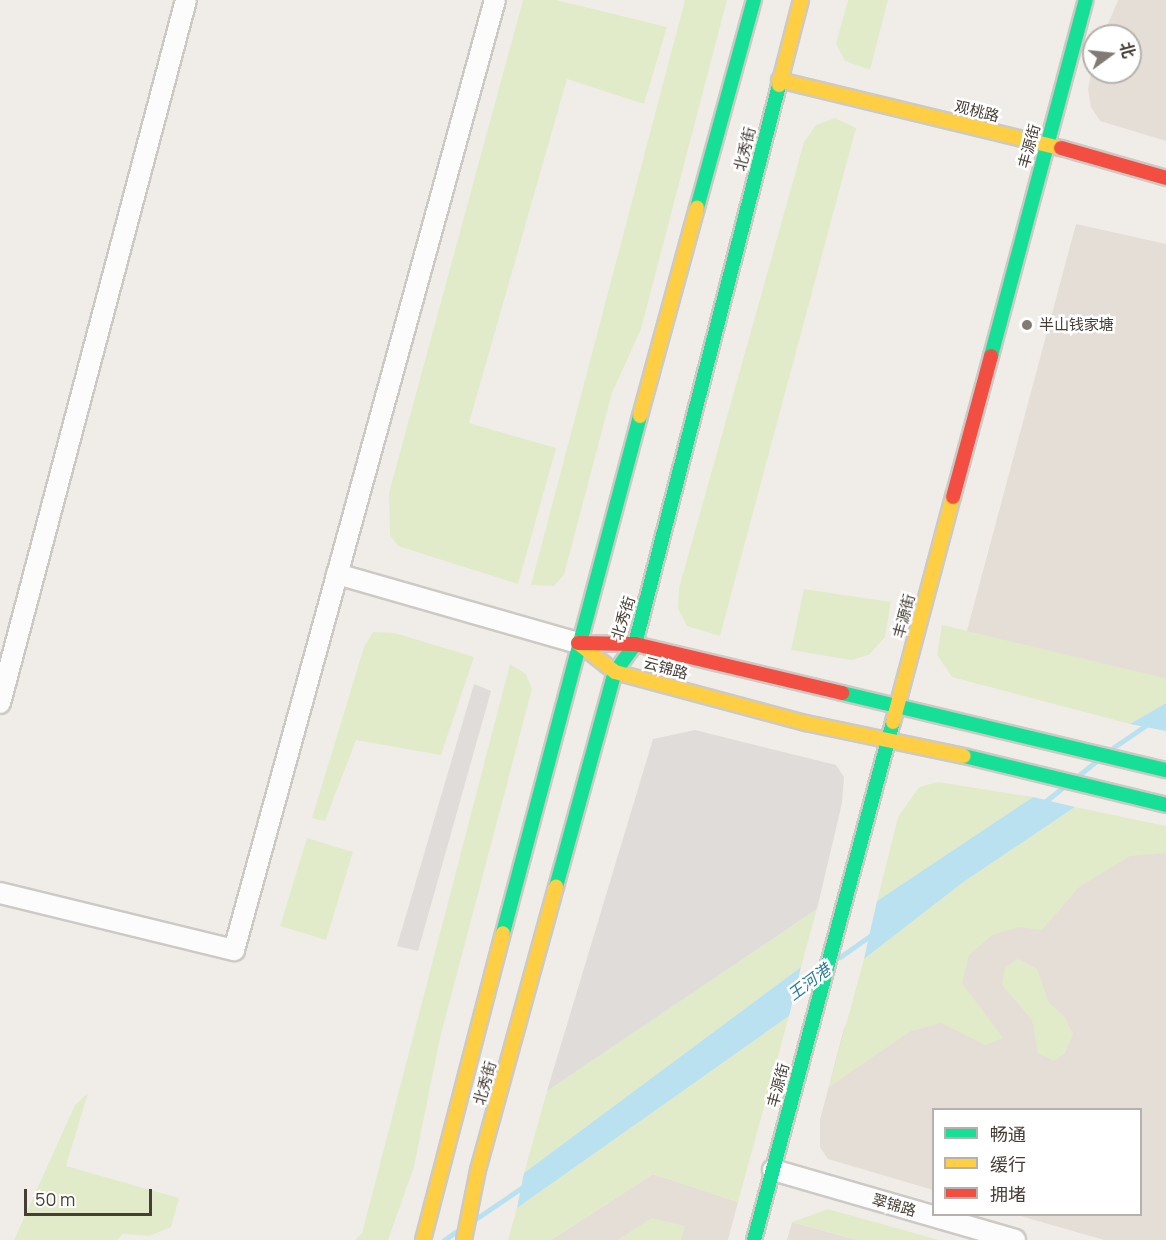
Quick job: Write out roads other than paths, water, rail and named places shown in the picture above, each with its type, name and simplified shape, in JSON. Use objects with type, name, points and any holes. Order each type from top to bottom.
[{"type":"main road","name":"北秀街","points":[[423,1240],[578,643],[754,0]]},
{"type":"main road","name":"北秀街","points":[[464,1240],[478,1170],[615,672],[635,644],[801,0]]},
{"type":"main road","name":"丰源街","points":[[754,1240],[886,737],[897,706],[1086,0]]},
{"type":"main road","name":"观桃路","points":[[779,80],[1046,144],[1166,178]]},
{"type":"main road","name":"云锦路","points":[[578,643],[635,644],[1139,766],[1166,770]]},
{"type":"main road","name":"云锦路","points":[[578,643],[615,672],[806,723],[886,737],[1045,778],[1166,805]]},
{"type":"street","points":[[0,703],[186,0]]},
{"type":"street","points":[[0,893],[234,950],[495,0]]},
{"type":"street","points":[[337,574],[578,643]]},
{"type":"street","name":"翠锦路","points":[[773,1170],[1015,1240]]},
{"type":"water","points":[[1166,703],[1166,731],[1130,724]]},
{"type":"water","points":[[1033,797],[1075,807],[962,883],[864,959],[877,901]]},
{"type":"water","points":[[801,967],[789,1016],[517,1208],[524,1173]]},
{"type":"waterway","name":"王河港","points":[[1114,747],[1148,724]]},
{"type":"waterway","name":"王河港","points":[[1079,775],[1095,762]]},
{"type":"waterway","name":"王河港","points":[[1041,805],[1062,788]]},
{"type":"waterway","name":"王河港","points":[[840,957],[874,933]]},
{"type":"waterway","name":"王河港","points":[[788,998],[814,978]]},
{"type":"waterway","name":"王河港","points":[[477,1218],[527,1184]]},
{"type":"waterway","name":"王河港","points":[[444,1240],[457,1231]]},
{"type":"place","name":"半山钱家塘","points":[[1027,325]]}]
